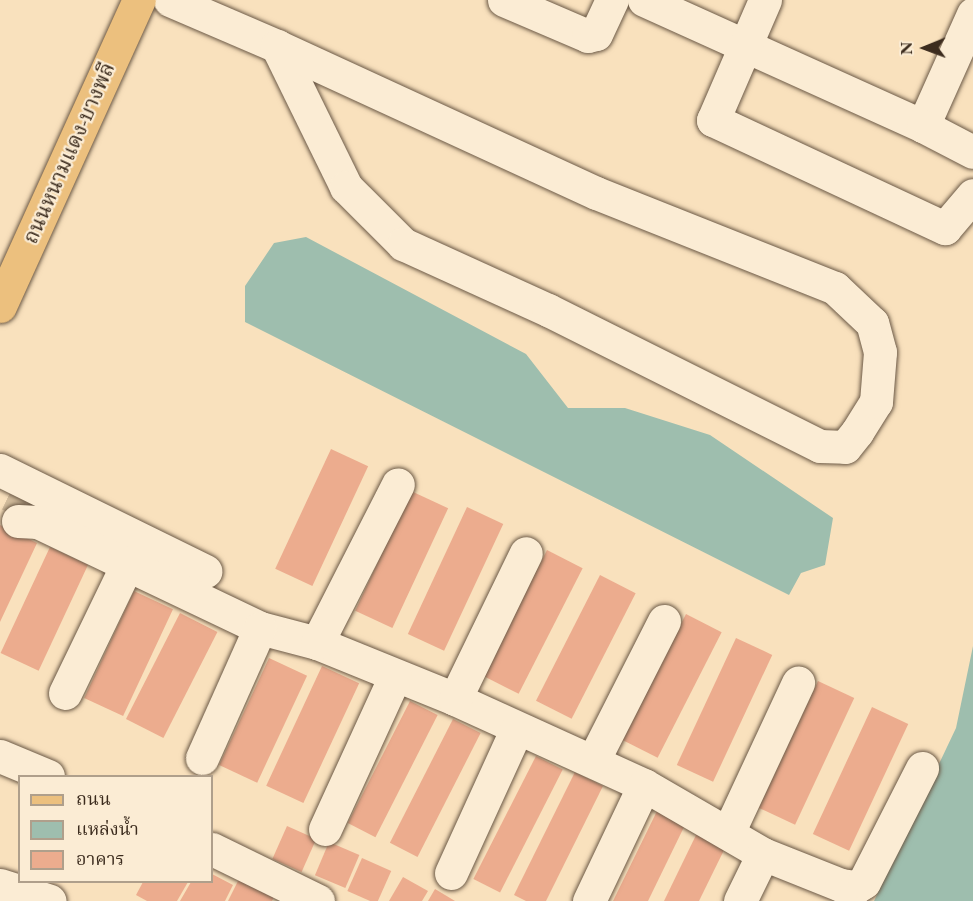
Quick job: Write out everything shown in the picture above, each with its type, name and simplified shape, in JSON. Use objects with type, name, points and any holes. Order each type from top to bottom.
[{"type":"main road","name":"ถนนหนามแดง-บางพลี","points":[[1,301],[139,0]]},
{"type":"street","points":[[170,0],[278,46],[596,193],[835,288],[872,323],[880,352],[876,402],[845,447],[820,446],[548,310],[403,244],[346,186],[278,46]]},
{"type":"street","points":[[504,0],[588,36],[596,34],[612,0]]},
{"type":"street","points":[[644,0],[923,126],[973,152]]},
{"type":"street","points":[[765,0],[713,120],[945,228],[973,195]]},
{"type":"street","points":[[923,126],[973,14]]},
{"type":"street","points":[[317,643],[398,484]]},
{"type":"street","points":[[11,503],[126,567],[260,628],[317,643],[455,699],[644,785],[763,854],[856,887],[864,882],[922,768]]},
{"type":"street","points":[[11,503],[205,571]]},
{"type":"street","points":[[455,699],[526,553]]},
{"type":"street","points":[[65,693],[126,567]]},
{"type":"street","points":[[593,761],[664,621]]},
{"type":"street","points":[[201,758],[260,628]]},
{"type":"street","points":[[325,829],[395,676]]},
{"type":"street","points":[[728,833],[798,683]]},
{"type":"street","points":[[451,873],[517,728]]},
{"type":"street","points":[[0,756],[43,775]]},
{"type":"street","points":[[589,901],[644,785]]},
{"type":"street","points":[[213,849],[318,901]]},
{"type":"street","points":[[740,901],[763,854]]},
{"type":"street","points":[[0,885],[50,901]]},
{"type":"water","points":[[306,237],[526,354],[568,408],[625,408],[710,435],[833,518],[825,565],[801,573],[789,595],[245,322],[245,286],[274,243]]},
{"type":"water","points":[[973,646],[973,901],[874,901],[956,728]]},
{"type":"building","points":[[331,449],[368,466],[312,586],[275,569]]},
{"type":"building","points":[[411,491],[448,508],[392,628],[355,611]]},
{"type":"building","points":[[467,507],[503,524],[444,651],[408,634]]},
{"type":"building","points":[[0,525],[37,543],[0,622]]},
{"type":"building","points":[[50,547],[88,565],[39,671],[1,653]]},
{"type":"building","points":[[547,550],[583,568],[519,694],[483,676]]},
{"type":"building","points":[[600,575],[636,593],[572,719],[536,701]]},
{"type":"building","points":[[134,591],[173,609],[123,716],[84,698]]},
{"type":"building","points":[[180,613],[217,632],[163,738],[126,719]]},
{"type":"building","points":[[686,614],[722,632],[658,758],[622,740]]},
{"type":"building","points":[[736,638],[772,655],[713,782],[677,765]]},
{"type":"building","points":[[269,658],[307,676],[257,783],[219,765]]},
{"type":"building","points":[[322,666],[359,683],[303,803],[266,786]]},
{"type":"building","points":[[818,681],[854,698],[795,825],[759,808]]},
{"type":"building","points":[[410,701],[438,715],[375,837],[348,823]]},
{"type":"building","points":[[872,707],[908,724],[849,851],[813,834]]},
{"type":"building","points":[[453,719],[481,733],[418,857],[390,843]]},
{"type":"building","points":[[536,756],[563,770],[500,893],[473,879]]},
{"type":"building","points":[[575,772],[603,786],[546,901],[526,901],[514,895]]},
{"type":"building","points":[[657,811],[685,825],[648,901],[613,901]]},
{"type":"building","points":[[287,826],[316,839],[302,872],[272,859]]},
{"type":"building","points":[[697,833],[725,848],[699,901],[664,901]]},
{"type":"building","points":[[329,842],[359,855],[345,888],[315,875]]},
{"type":"building","points":[[362,858],[391,871],[378,901],[370,901],[347,891]]},
{"type":"building","points":[[213,875],[233,885],[225,901],[180,901],[190,883],[213,883]]},
{"type":"building","points":[[403,877],[428,891],[422,901],[389,901]]},
{"type":"building","points":[[239,879],[274,897],[272,901],[228,901]]},
{"type":"building","points":[[142,883],[187,883],[177,901],[147,901],[136,895]]},
{"type":"building","points":[[435,889],[455,901],[428,901]]},
{"type":"tunnel","points":[[9,494],[26,502]]}]
